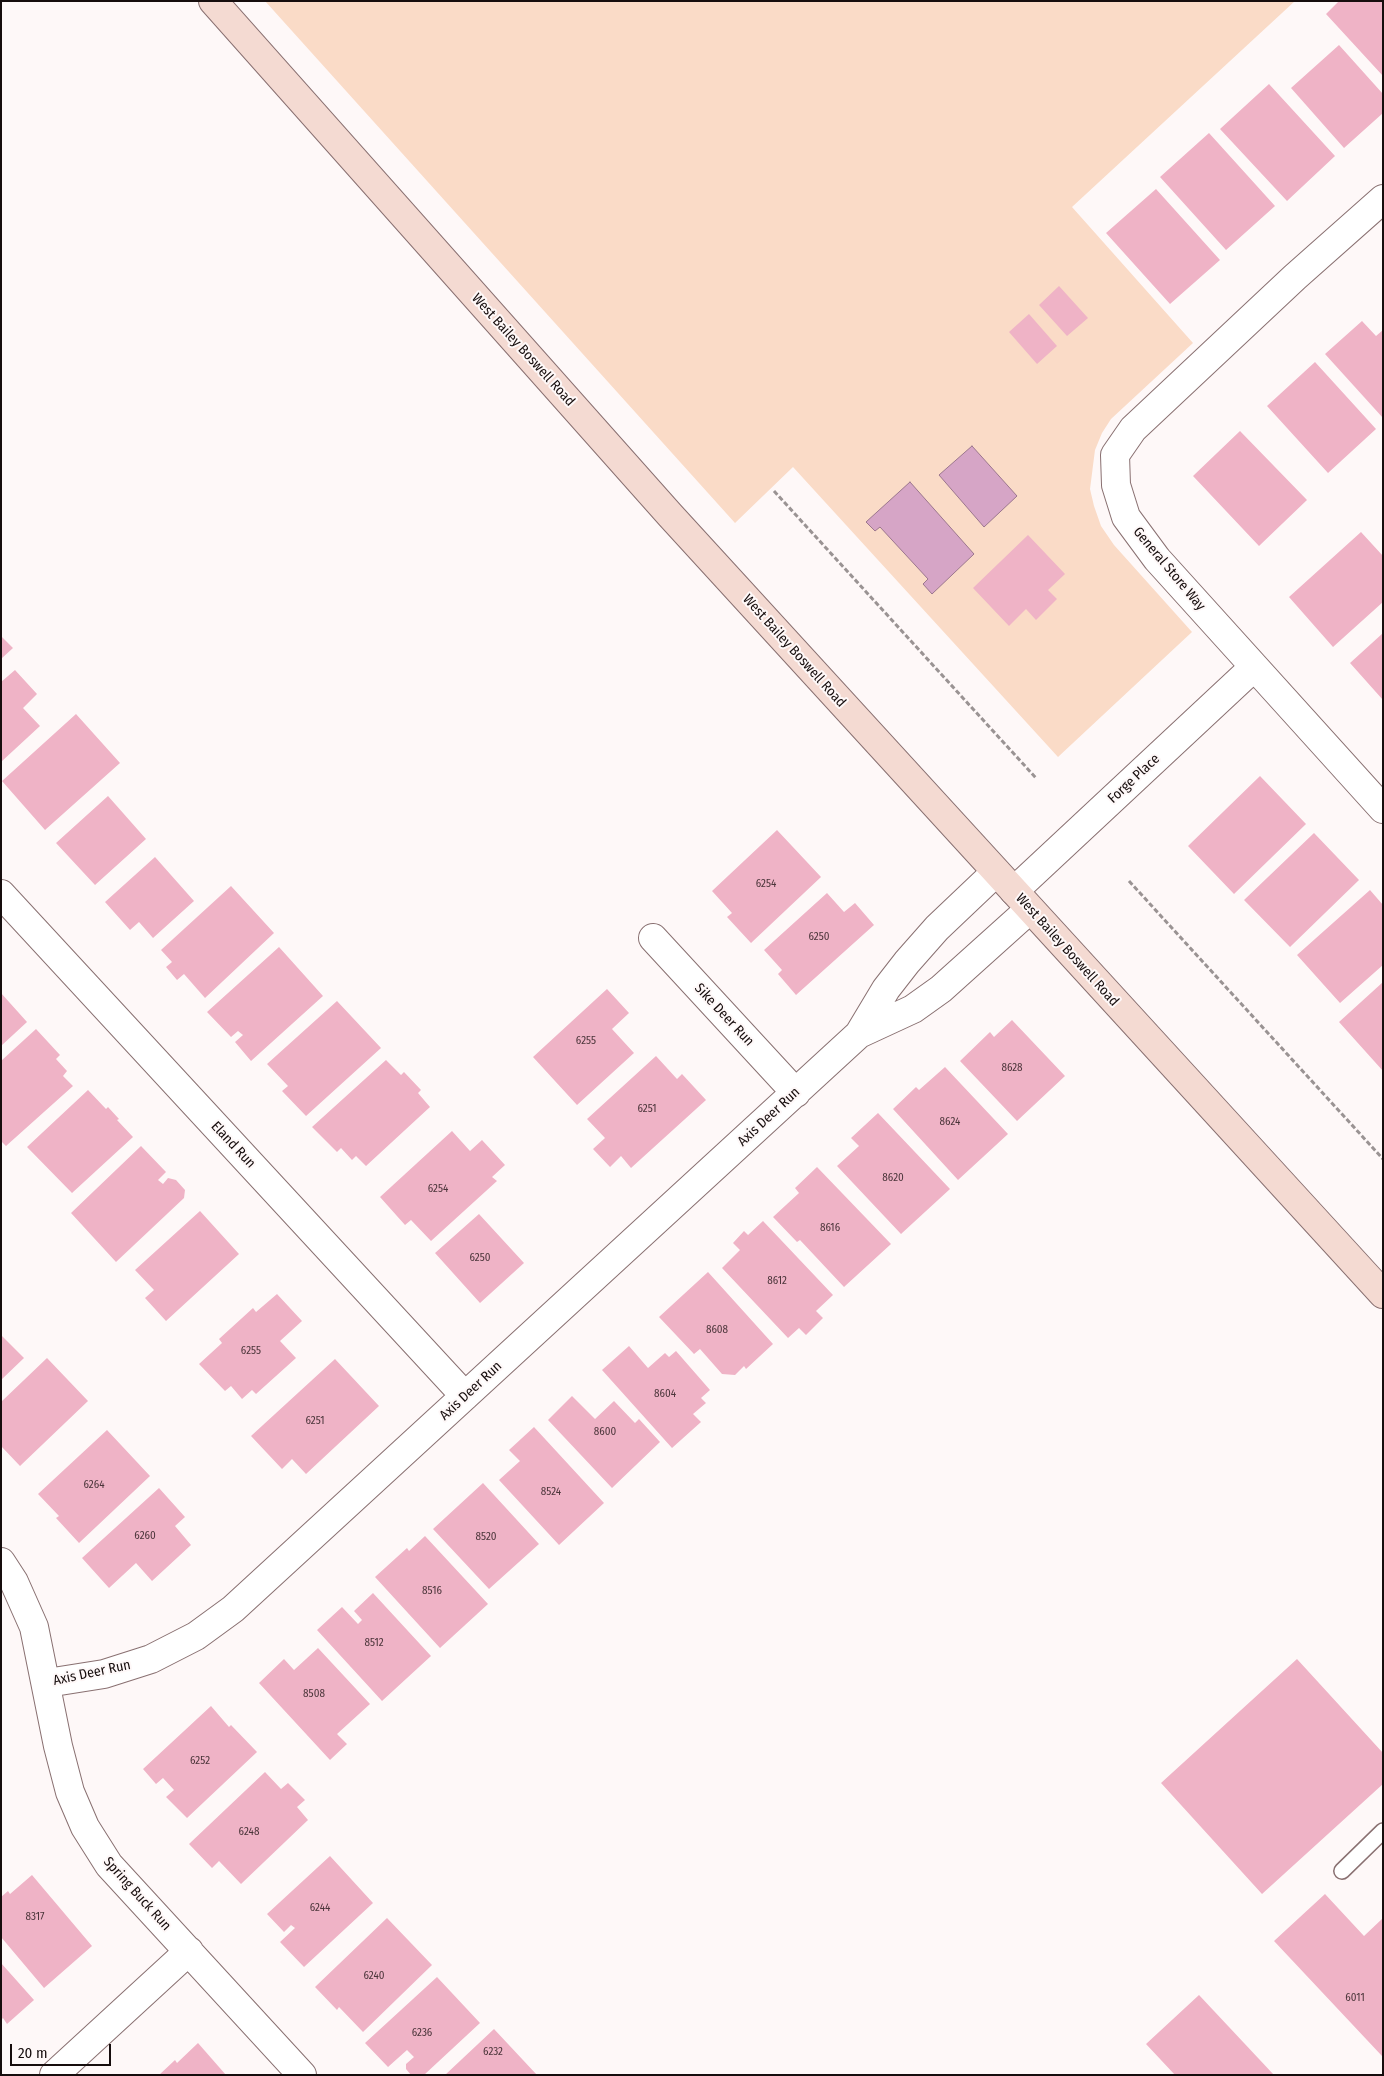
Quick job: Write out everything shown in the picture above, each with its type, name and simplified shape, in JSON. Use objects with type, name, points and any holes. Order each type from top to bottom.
[{"type":"main road","name":"West Bailey Boswell Road","points":[[213,1],[670,515],[1383,1294]]},
{"type":"street","name":"General Store Way","points":[[1383,199],[1295,277],[1133,429],[1115,455],[1116,484],[1126,517],[1157,559],[1383,810]]},
{"type":"street","name":"Forge Place","points":[[1013,891],[1254,666]]},
{"type":"street","name":"Axis Deer Run","points":[[859,1034],[913,1009],[941,989],[1013,891]]},
{"type":"street","name":"Axis Deer Run","points":[[47,1683],[104,1674],[150,1660],[196,1636],[233,1610],[859,1034],[886,989],[937,928],[1013,891]]},
{"type":"street","name":"Eland Run","points":[[1,894],[465,1396]]},
{"type":"street","name":"Sike Deer Run","points":[[653,938],[796,1092]]},
{"type":"street","name":"Spring Buck Run","points":[[1,1562],[14,1582],[34,1627],[47,1683],[58,1746],[68,1783],[85,1827],[109,1865],[302,2075]]},
{"type":"street","points":[[54,2075],[189,1951]]},
{"type":"lane","points":[[1342,1871],[1383,1831]]},
{"type":"path","points":[[774,490],[1036,778]]},
{"type":"path","points":[[1129,880],[1383,1159]]},
{"type":"shaded area","points":[[265,1],[1295,1],[1072,207],[1193,343],[1111,419],[1102,433],[1095,450],[1090,489],[1101,526],[1114,545],[1192,632],[1058,757],[793,467],[735,523]]},
{"type":"shaded area","points":[[972,446],[1017,496],[984,527],[939,475]]},
{"type":"shaded area","points":[[910,482],[974,554],[932,594],[923,584],[928,579],[880,527],[875,531],[866,522]]},
{"type":"building","points":[[1339,1],[1383,1],[1383,76],[1326,14]]},
{"type":"building","points":[[1339,45],[1383,94],[1383,113],[1344,148],[1291,88]]},
{"type":"building","points":[[1269,84],[1335,156],[1287,201],[1220,129]]},
{"type":"building","points":[[1209,133],[1275,206],[1226,250],[1160,177]]},
{"type":"building","points":[[1156,189],[1220,260],[1170,304],[1106,233]]},
{"type":"building","points":[[1059,286],[1088,318],[1067,336],[1039,305]]},
{"type":"building","points":[[1029,314],[1057,346],[1037,364],[1009,332]]},
{"type":"building","points":[[1362,321],[1376,336],[1383,330],[1383,418],[1325,354]]},
{"type":"building","points":[[1315,362],[1376,429],[1328,473],[1267,406]]},
{"type":"building","points":[[1240,431],[1307,500],[1259,546],[1193,476]]},
{"type":"building","points":[[1361,532],[1383,556],[1383,602],[1333,647],[1289,597]]},
{"type":"building","points":[[1028,535],[1065,574],[1048,590],[1057,599],[1036,620],[1026,609],[1009,626],[973,588]]},
{"type":"building","points":[[1383,633],[1383,700],[1350,663]]},
{"type":"building","points":[[1,636],[13,648],[1,659]]},
{"type":"building","points":[[15,670],[37,694],[23,708],[40,726],[1,762],[1,682]]},
{"type":"building","points":[[76,714],[120,763],[45,830],[2,781]]},
{"type":"building","points":[[1260,776],[1306,824],[1234,894],[1188,846]]},
{"type":"building","points":[[108,796],[146,839],[95,885],[56,843]]},
{"type":"building","points":[[777,830],[821,877],[751,943],[727,917],[732,913],[712,891]]},
{"type":"building","points":[[1314,833],[1359,880],[1290,947],[1244,900]]},
{"type":"building","points":[[155,857],[194,901],[153,938],[139,922],[130,930],[105,902]]},
{"type":"building","points":[[231,886],[274,933],[205,998],[184,974],[177,980],[166,967],[172,962],[161,950]]},
{"type":"building","points":[[1370,890],[1383,905],[1383,965],[1340,1003],[1297,955]]},
{"type":"building","points":[[827,893],[844,912],[855,903],[874,925],[796,995],[778,974],[782,970],[764,950]]},
{"type":"building","points":[[279,947],[323,996],[251,1061],[235,1042],[243,1035],[238,1031],[231,1037],[207,1012]]},
{"type":"building","points":[[1383,982],[1383,1071],[1339,1022]]},
{"type":"building","points":[[607,989],[629,1013],[612,1029],[634,1053],[577,1105],[533,1057]]},
{"type":"building","points":[[1,993],[27,1022],[1,1046]]},
{"type":"building","points":[[337,1001],[381,1048],[306,1116],[282,1091],[288,1086],[267,1064]]},
{"type":"building","points":[[1012,1020],[1065,1076],[1017,1121],[960,1061],[990,1032],[994,1037]]},
{"type":"building","points":[[36,1029],[60,1055],[56,1059],[67,1071],[63,1076],[73,1086],[6,1146],[1,1141],[1,1061]]},
{"type":"building","points":[[656,1056],[677,1079],[682,1074],[706,1100],[631,1168],[621,1156],[610,1167],[593,1149],[605,1138],[587,1119]]},
{"type":"building","points":[[386,1060],[401,1075],[404,1072],[421,1090],[418,1093],[430,1107],[366,1166],[356,1156],[352,1160],[341,1148],[337,1152],[312,1127]]},
{"type":"building","points":[[945,1067],[1008,1134],[958,1180],[893,1109],[916,1087],[919,1090]]},
{"type":"building","points":[[88,1090],[106,1109],[108,1107],[133,1137],[72,1193],[27,1147]]},
{"type":"building","points":[[878,1113],[950,1189],[901,1234],[837,1166],[859,1146],[851,1138]]},
{"type":"building","points":[[452,1131],[470,1151],[482,1140],[505,1165],[492,1177],[497,1181],[431,1241],[411,1220],[405,1225],[380,1197]]},
{"type":"building","points":[[141,1146],[166,1172],[158,1180],[163,1184],[168,1178],[176,1180],[185,1190],[184,1198],[116,1262],[71,1213]]},
{"type":"building","points":[[817,1167],[891,1244],[844,1287],[800,1240],[797,1242],[773,1217],[799,1193],[795,1188]]},
{"type":"building","points":[[200,1211],[239,1254],[166,1321],[145,1298],[154,1290],[135,1270]]},
{"type":"building","points":[[479,1214],[524,1263],[480,1303],[435,1253]]},
{"type":"building","points":[[763,1221],[833,1295],[816,1311],[823,1318],[806,1335],[799,1328],[788,1338],[722,1268],[740,1250],[733,1243],[744,1231],[748,1235]]},
{"type":"building","points":[[708,1272],[773,1344],[746,1369],[744,1366],[735,1375],[722,1374],[700,1349],[694,1354],[659,1317]]},
{"type":"building","points":[[277,1294],[302,1321],[280,1341],[296,1358],[256,1394],[252,1390],[242,1399],[231,1386],[225,1391],[199,1364],[222,1343],[219,1339],[253,1308],[256,1312]]},
{"type":"building","points":[[1,1335],[24,1358],[1,1380]]},
{"type":"building","points":[[629,1346],[648,1368],[665,1353],[669,1357],[676,1351],[710,1390],[701,1398],[706,1403],[693,1414],[701,1422],[672,1448],[602,1370]]},
{"type":"building","points":[[47,1358],[88,1401],[20,1466],[1,1446],[1,1402]]},
{"type":"building","points":[[335,1359],[379,1406],[306,1474],[292,1459],[282,1469],[251,1436]]},
{"type":"building","points":[[572,1396],[595,1419],[614,1401],[635,1423],[639,1419],[660,1442],[612,1488],[548,1420]]},
{"type":"building","points":[[534,1427],[604,1503],[559,1545],[499,1480],[520,1461],[509,1450]]},
{"type":"building","points":[[107,1430],[150,1476],[79,1543],[56,1518],[59,1516],[38,1494]]},
{"type":"building","points":[[483,1483],[539,1544],[489,1589],[433,1529]]},
{"type":"building","points":[[159,1488],[185,1517],[175,1526],[191,1545],[152,1581],[136,1563],[109,1588],[82,1558]]},
{"type":"building","points":[[425,1536],[488,1604],[440,1648],[375,1577],[407,1548],[409,1551]]},
{"type":"building","points":[[373,1593],[431,1656],[382,1701],[317,1630],[342,1607],[358,1624],[362,1620],[354,1611]]},
{"type":"building","points":[[318,1648],[370,1704],[337,1734],[347,1744],[330,1760],[259,1683],[284,1659],[294,1670]]},
{"type":"building","points":[[1297,1659],[1383,1753],[1383,1784],[1262,1894],[1161,1783]]},
{"type":"building","points":[[211,1706],[229,1727],[231,1725],[257,1752],[187,1818],[166,1797],[174,1790],[163,1778],[156,1784],[143,1769]]},
{"type":"building","points":[[265,1772],[281,1789],[288,1783],[305,1800],[297,1807],[308,1820],[241,1884],[219,1861],[212,1868],[189,1844]]},
{"type":"building","points":[[330,1856],[373,1903],[304,1967],[280,1942],[295,1928],[291,1925],[284,1932],[267,1914]]},
{"type":"building","points":[[32,1875],[92,1946],[44,1988],[1,1937],[1,1897],[8,1891],[10,1894]]},
{"type":"building","points":[[1325,1894],[1364,1936],[1383,1918],[1382,2056],[1274,1941]]},
{"type":"building","points":[[387,1918],[432,1965],[363,2032],[339,2007],[337,2010],[315,1987]]},
{"type":"building","points":[[1,1963],[34,2000],[7,2024],[3,2018],[1,2020]]},
{"type":"building","points":[[437,1977],[480,2023],[424,2075],[411,2075],[406,2069],[406,2064],[414,2057],[407,2050],[388,2067],[365,2043]]},
{"type":"building","points":[[1199,1995],[1274,2075],[1175,2075],[1146,2044]]},
{"type":"building","points":[[494,2029],[537,2075],[445,2075]]},
{"type":"building","points":[[198,2043],[226,2075],[159,2075],[175,2060],[177,2063]]}]
